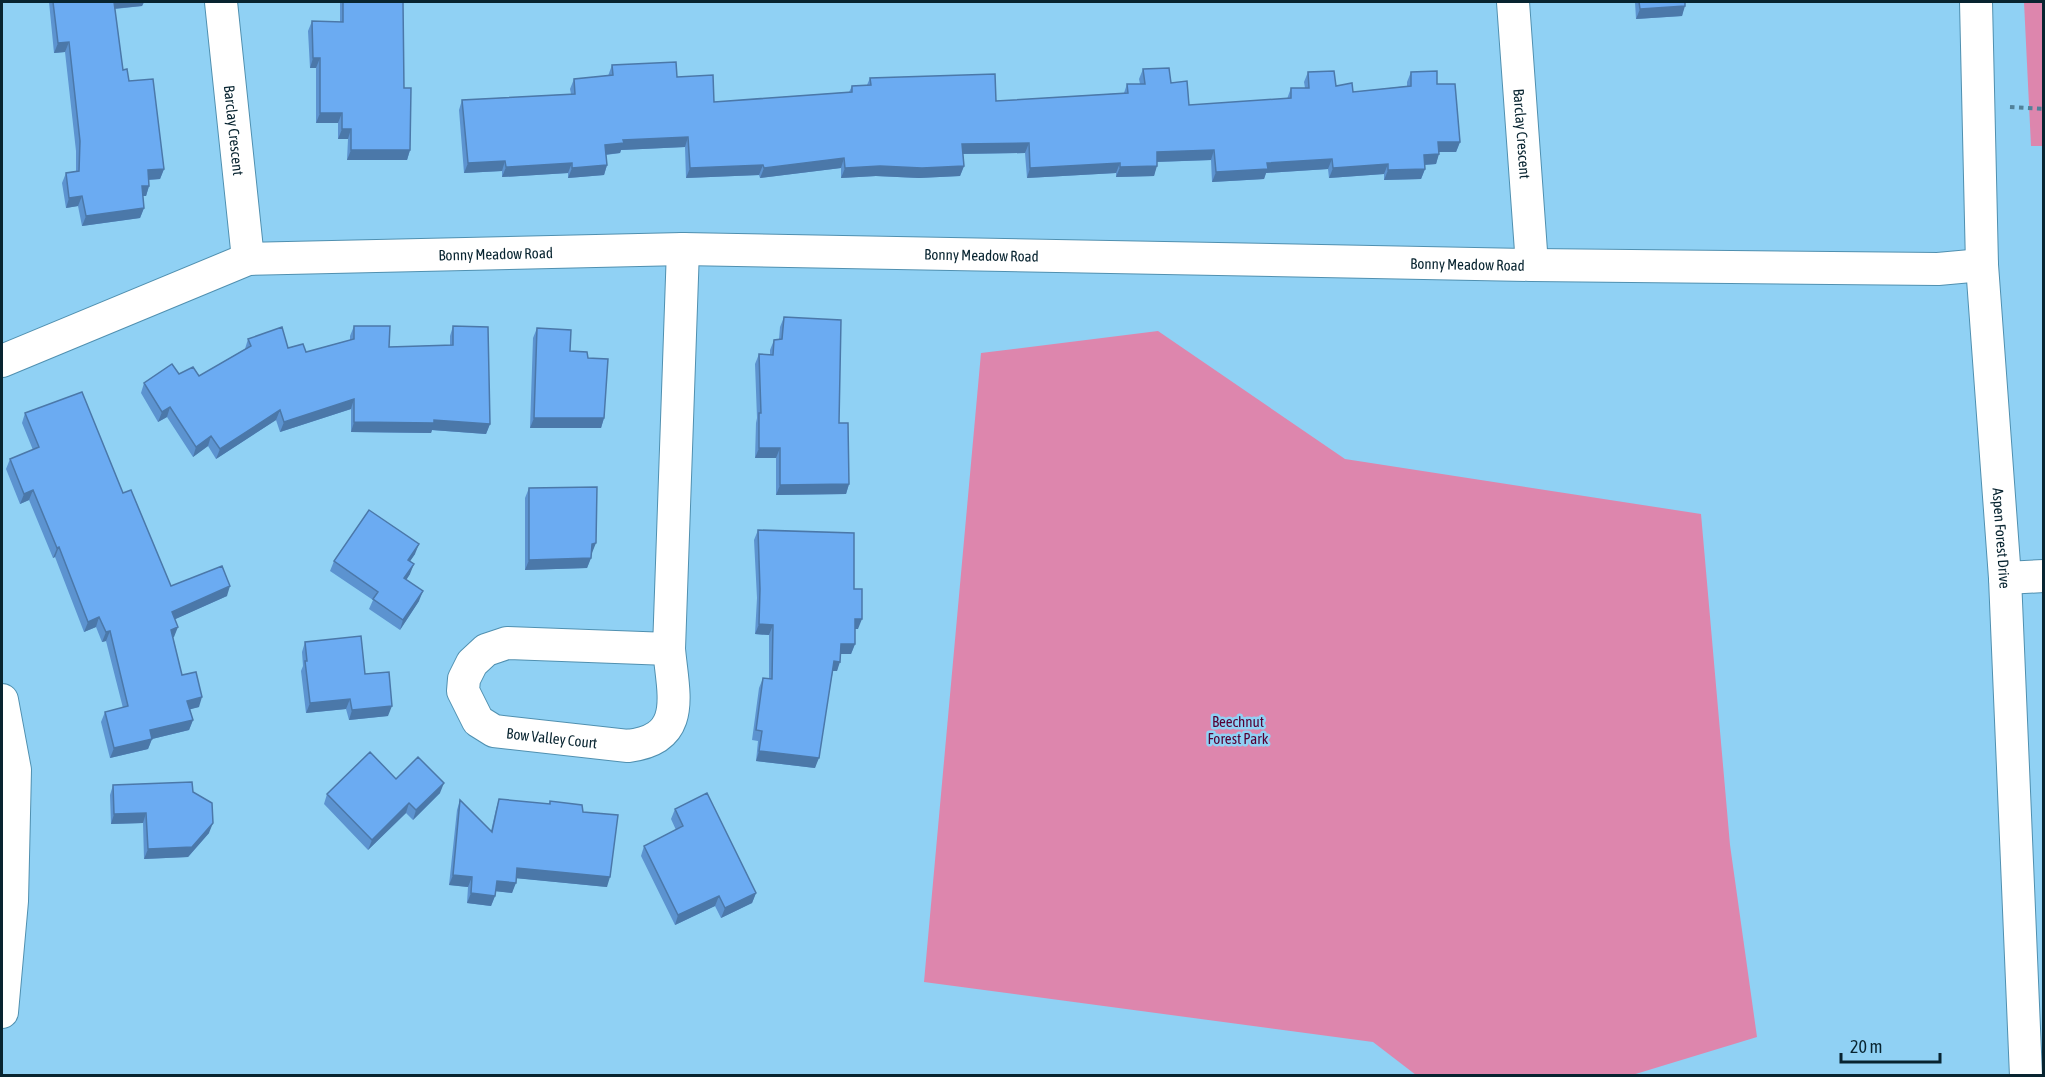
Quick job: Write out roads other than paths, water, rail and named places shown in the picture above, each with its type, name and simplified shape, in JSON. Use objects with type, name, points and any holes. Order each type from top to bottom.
[{"type":"street","name":"Barclay Crescent","points":[[221,2],[248,259]]},
{"type":"street","name":"Barclay Crescent","points":[[1514,2],[1532,265]]},
{"type":"street","name":"Aspen Forest Drive","points":[[1976,2],[1982,265],[2005,578],[2026,1076]]},
{"type":"street","name":"Bonny Meadow Road","points":[[2,361],[248,259],[683,249],[1532,265],[1938,269],[1982,265]]},
{"type":"street","name":"Bow Valley Court","points":[[669,650],[507,643],[486,650],[472,663],[464,679],[463,692],[478,721],[494,731],[628,746],[645,744],[658,738],[670,723],[674,705],[669,650],[683,249]]},
{"type":"street","points":[[2005,578],[2043,576]]},
{"type":"street","points":[[2,700],[15,770],[12,901],[2,1012]]},
{"type":"park label","name":"Beechnut Forest Park","points":[[1238,730]]}]
